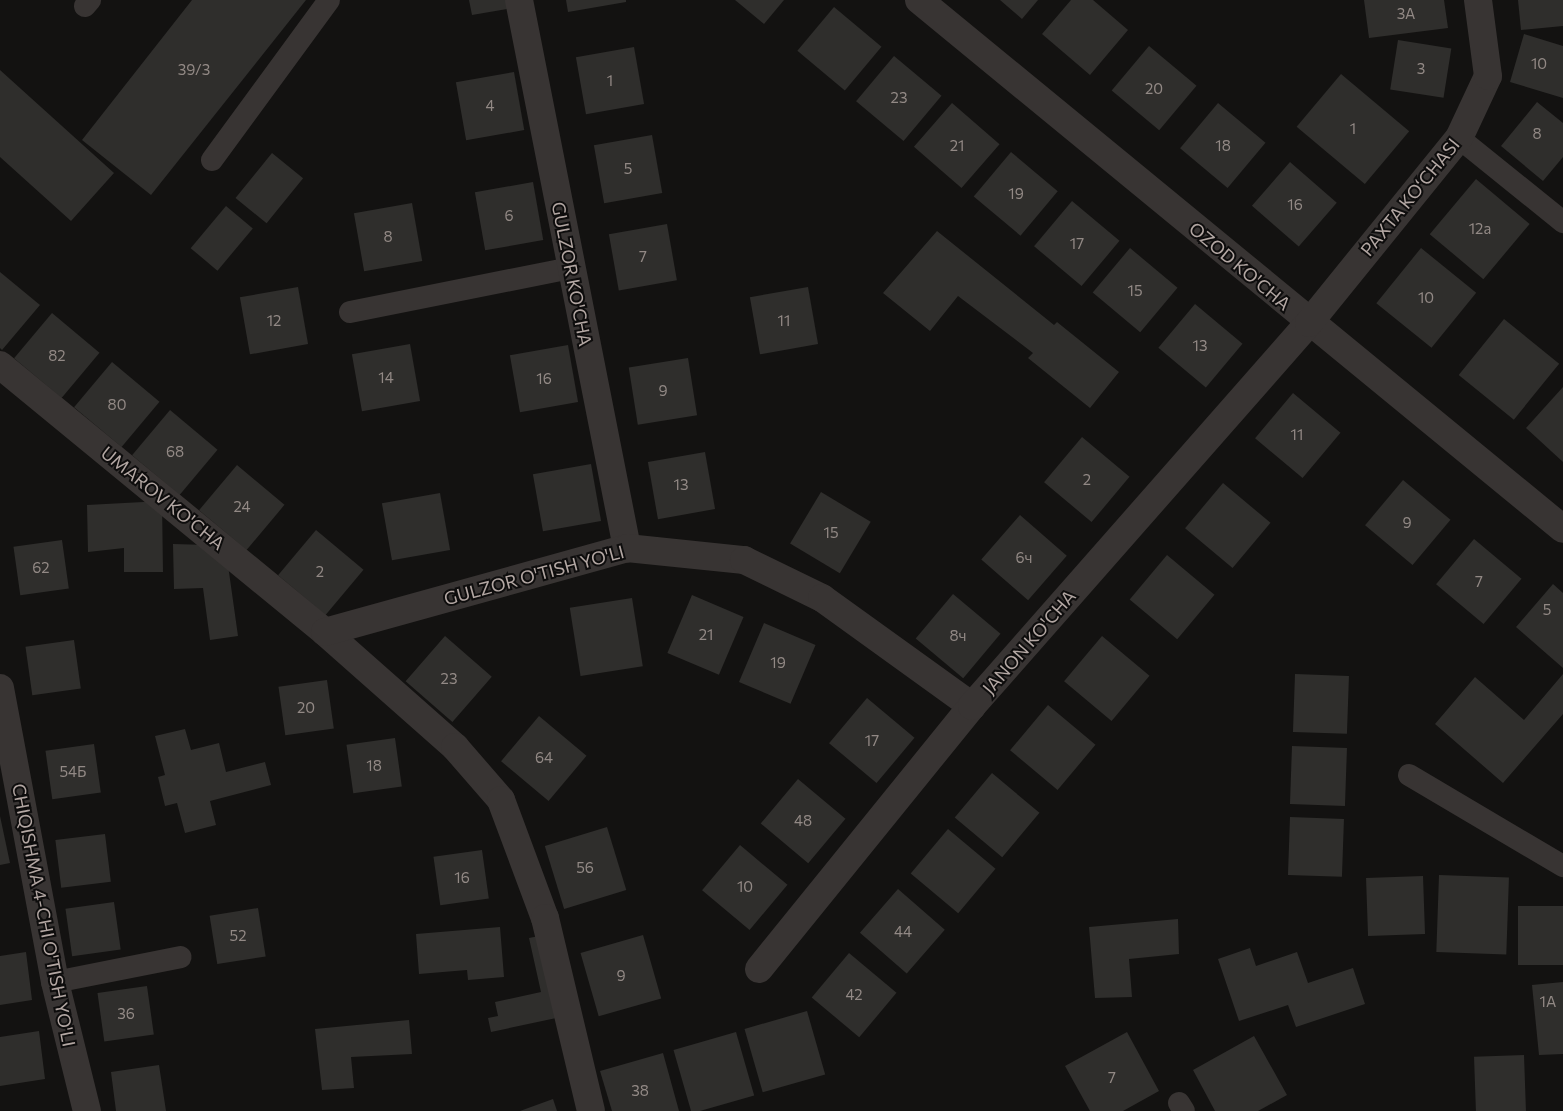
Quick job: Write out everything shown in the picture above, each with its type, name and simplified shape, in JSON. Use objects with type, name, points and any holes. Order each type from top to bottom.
[{"type":"street","name":"GULZOR KO'CHA","points":[[519,0],[627,548]]},
{"type":"street","name":"OZOD KO'CHA","points":[[919,0],[1309,323],[1563,529]]},
{"type":"street","name":"PAXTA KO‘CHASI","points":[[1309,323],[1459,138],[1488,76],[1478,0]]},
{"type":"street","name":"JANON KO'CHA","points":[[759,969],[972,706],[1309,323]]},
{"type":"street","name":"UMAROV KO'CHA","points":[[0,365],[325,632]]},
{"type":"street","name":"GULZOR O'TISH YO'LI","points":[[325,632],[627,548],[744,560],[822,598],[972,706]]},
{"type":"street","points":[[325,632],[455,747],[501,800],[545,918],[591,1111]]},
{"type":"street","name":"CHIQISHMA 4-CHI O'TISH YO'LI","points":[[0,688],[55,982],[87,1111]]},
{"type":"lane","points":[[212,160],[329,0]]},
{"type":"lane","points":[[1459,138],[1563,222]]},
{"type":"lane","points":[[350,312],[571,268]]},
{"type":"lane","points":[[1409,774],[1563,866]]},
{"type":"lane","points":[[55,982],[181,957]]},
{"type":"building","points":[[192,0],[306,0],[151,195],[82,140]]},
{"type":"building","points":[[469,0],[512,0],[513,8],[472,15]]},
{"type":"building","points":[[566,0],[626,0],[626,2],[568,12]]},
{"type":"building","points":[[735,0],[784,0],[764,24]]},
{"type":"building","points":[[1000,0],[1038,0],[1022,19]]},
{"type":"building","points":[[1071,0],[1093,0],[1128,30],[1090,75],[1042,34]]},
{"type":"building","points":[[1364,0],[1444,0],[1448,28],[1369,38]]},
{"type":"building","points":[[1518,0],[1563,0],[1563,26],[1521,30]]},
{"type":"building","points":[[834,7],[881,47],[845,91],[797,51]]},
{"type":"building","points":[[1524,34],[1563,46],[1563,98],[1510,82]]},
{"type":"building","points":[[1398,40],[1451,48],[1444,98],[1390,89]]},
{"type":"building","points":[[1149,46],[1196,86],[1159,130],[1112,90]]},
{"type":"building","points":[[634,47],[644,104],[586,114],[576,57]]},
{"type":"building","points":[[894,56],[941,96],[904,141],[856,101]]},
{"type":"building","points":[[0,70],[114,173],[71,221],[0,157]]},
{"type":"building","points":[[514,72],[524,130],[466,140],[456,82]]},
{"type":"building","points":[[1341,74],[1409,131],[1365,184],[1297,127]]},
{"type":"building","points":[[1537,102],[1563,123],[1563,157],[1543,181],[1501,146]]},
{"type":"building","points":[[952,103],[1000,144],[961,188],[914,147]]},
{"type":"building","points":[[1218,103],[1265,143],[1228,188],[1180,148]]},
{"type":"building","points":[[652,135],[662,193],[604,203],[594,145]]},
{"type":"building","points":[[1011,152],[1058,191],[1020,236],[974,196]]},
{"type":"building","points":[[272,153],[303,178],[267,223],[235,198]]},
{"type":"building","points":[[1290,162],[1337,203],[1299,246],[1252,206]]},
{"type":"building","points":[[1476,179],[1530,224],[1483,279],[1430,234]]},
{"type":"building","points":[[533,182],[543,240],[485,250],[475,192]]},
{"type":"building","points":[[1072,201],[1119,241],[1082,286],[1034,246]]},
{"type":"building","points":[[412,203],[422,261],[364,271],[354,213]]},
{"type":"building","points":[[226,206],[253,228],[217,271],[191,248]]},
{"type":"building","points":[[667,224],[677,280],[619,290],[609,234]]},
{"type":"building","points":[[937,231],[1054,325],[1057,322],[1119,372],[1090,408],[1028,358],[1033,353],[958,296],[930,331],[883,293]]},
{"type":"building","points":[[1130,248],[1177,288],[1140,332],[1093,292]]},
{"type":"building","points":[[1421,248],[1476,293],[1431,348],[1376,303]]},
{"type":"building","points":[[0,272],[40,305],[2,350],[0,348]]},
{"type":"building","points":[[298,287],[308,344],[250,354],[240,297]]},
{"type":"building","points":[[808,287],[818,344],[760,354],[750,297]]},
{"type":"building","points":[[1195,304],[1242,344],[1206,388],[1158,348]]},
{"type":"building","points":[[52,313],[99,353],[62,398],[14,358]]},
{"type":"building","points":[[1504,319],[1559,364],[1514,420],[1459,375]]},
{"type":"building","points":[[410,344],[420,401],[362,411],[352,354]]},
{"type":"building","points":[[568,345],[578,402],[520,412],[510,355]]},
{"type":"building","points":[[688,358],[697,415],[638,425],[629,367]]},
{"type":"building","points":[[112,362],[159,402],[122,447],[74,407]]},
{"type":"building","points":[[1563,387],[1563,462],[1526,428]]},
{"type":"building","points":[[1293,393],[1340,433],[1303,478],[1255,438]]},
{"type":"building","points":[[170,410],[217,450],[180,495],[132,455]]},
{"type":"building","points":[[1082,437],[1129,477],[1092,522],[1044,482]]},
{"type":"building","points":[[705,452],[715,509],[658,519],[648,462]]},
{"type":"building","points":[[591,464],[601,521],[543,531],[533,474]]},
{"type":"building","points":[[237,465],[284,505],[247,550],[199,510]]},
{"type":"building","points":[[1403,480],[1450,520],[1413,565],[1365,525]]},
{"type":"building","points":[[1223,483],[1270,523],[1233,568],[1185,528]]},
{"type":"building","points":[[821,492],[871,522],[840,573],[790,543]]},
{"type":"building","points":[[440,493],[450,550],[392,560],[382,503]]},
{"type":"building","points":[[162,501],[163,572],[124,572],[124,548],[88,552],[87,505]]},
{"type":"building","points":[[1020,515],[1067,556],[1028,600],[981,560]]},
{"type":"building","points":[[316,530],[363,570],[326,615],[278,575]]},
{"type":"building","points":[[1474,539],[1521,579],[1484,624],[1436,584]]},
{"type":"building","points":[[62,540],[69,589],[20,595],[13,547]]},
{"type":"building","points":[[173,544],[208,545],[228,565],[238,636],[210,640],[203,588],[174,589]]},
{"type":"building","points":[[1167,555],[1214,595],[1177,639],[1130,599]]},
{"type":"building","points":[[1553,584],[1563,593],[1563,668],[1516,627]]},
{"type":"building","points":[[953,594],[1000,634],[963,678],[916,638]]},
{"type":"building","points":[[692,595],[744,617],[719,675],[667,653]]},
{"type":"building","points":[[632,598],[643,666],[581,676],[570,608]]},
{"type":"building","points":[[764,623],[816,645],[791,704],[739,682]]},
{"type":"building","points":[[445,636],[492,677],[452,722],[406,681]]},
{"type":"building","points":[[1102,636],[1149,676],[1112,721],[1064,681]]},
{"type":"building","points":[[74,640],[81,689],[32,695],[25,647]]},
{"type":"building","points":[[1295,674],[1349,676],[1347,734],[1293,732]]},
{"type":"building","points":[[1563,674],[1563,714],[1503,783],[1435,724],[1475,677],[1524,720]]},
{"type":"building","points":[[327,680],[334,729],[285,735],[278,687]]},
{"type":"building","points":[[867,698],[914,738],[877,783],[829,743]]},
{"type":"building","points":[[1048,705],[1095,745],[1058,790],[1010,750]]},
{"type":"building","points":[[539,716],[586,756],[549,801],[501,761]]},
{"type":"building","points":[[185,729],[191,750],[219,743],[226,772],[265,762],[271,785],[210,801],[216,825],[185,833],[177,803],[165,806],[158,777],[165,775],[155,736]]},
{"type":"building","points":[[395,738],[402,787],[353,793],[346,745]]},
{"type":"building","points":[[94,744],[101,793],[52,799],[45,751]]},
{"type":"building","points":[[1292,746],[1347,748],[1345,806],[1290,804]]},
{"type":"building","points":[[992,773],[1039,813],[1002,857],[955,817]]},
{"type":"building","points":[[798,779],[845,819],[808,863],[761,823]]},
{"type":"building","points":[[0,816],[10,863],[0,865]]},
{"type":"building","points":[[1290,817],[1344,819],[1342,877],[1288,875]]},
{"type":"building","points":[[607,827],[626,890],[564,909],[545,846]]},
{"type":"building","points":[[948,829],[995,869],[958,913],[911,873]]},
{"type":"building","points":[[105,834],[111,882],[61,888],[55,840]]},
{"type":"building","points":[[740,845],[787,885],[750,930],[702,890]]},
{"type":"building","points":[[482,850],[489,899],[440,905],[433,857]]},
{"type":"building","points":[[1439,875],[1509,877],[1506,954],[1436,952]]},
{"type":"building","points":[[1423,876],[1425,934],[1368,936],[1366,878]]},
{"type":"building","points":[[898,889],[945,930],[907,973],[860,933]]},
{"type":"building","points":[[114,902],[121,950],[72,956],[65,909]]},
{"type":"building","points":[[1518,906],[1563,906],[1563,965],[1518,965]]},
{"type":"building","points":[[258,908],[266,956],[217,964],[210,916]]},
{"type":"building","points":[[1178,919],[1179,954],[1129,959],[1132,997],[1095,998],[1089,927]]},
{"type":"building","points":[[500,927],[504,977],[468,980],[467,970],[419,974],[416,934]]},
{"type":"building","points":[[544,935],[561,1017],[491,1032],[488,1018],[498,1016],[495,1002],[541,992],[529,938]]},
{"type":"building","points":[[643,935],[661,998],[599,1016],[581,953]]},
{"type":"building","points":[[1250,948],[1256,966],[1297,952],[1308,983],[1353,968],[1365,1004],[1296,1027],[1288,1005],[1239,1021],[1218,959]]},
{"type":"building","points":[[26,952],[32,1000],[0,1005],[0,956]]},
{"type":"building","points":[[849,953],[896,993],[859,1037],[812,997]]},
{"type":"building","points":[[1563,982],[1563,1054],[1539,1055],[1532,985]]},
{"type":"building","points":[[147,986],[154,1035],[104,1041],[97,993]]},
{"type":"building","points":[[807,1011],[825,1074],[763,1092],[745,1029]]},
{"type":"building","points":[[409,1020],[412,1054],[351,1057],[354,1088],[322,1090],[315,1029]]},
{"type":"building","points":[[39,1031],[45,1079],[0,1086],[0,1037]]},
{"type":"building","points":[[736,1032],[754,1095],[700,1111],[691,1111],[674,1050]]},
{"type":"building","points":[[1127,1032],[1159,1091],[1123,1111],[1090,1111],[1065,1066]]},
{"type":"building","points":[[1254,1036],[1287,1095],[1258,1111],[1215,1111],[1193,1070]]},
{"type":"building","points":[[663,1053],[679,1111],[612,1111],[600,1071]]},
{"type":"building","points":[[1524,1055],[1526,1111],[1476,1111],[1474,1057]]},
{"type":"building","points":[[159,1065],[166,1111],[116,1111],[111,1072]]},
{"type":"building","points":[[553,1099],[557,1111],[520,1111]]}]
